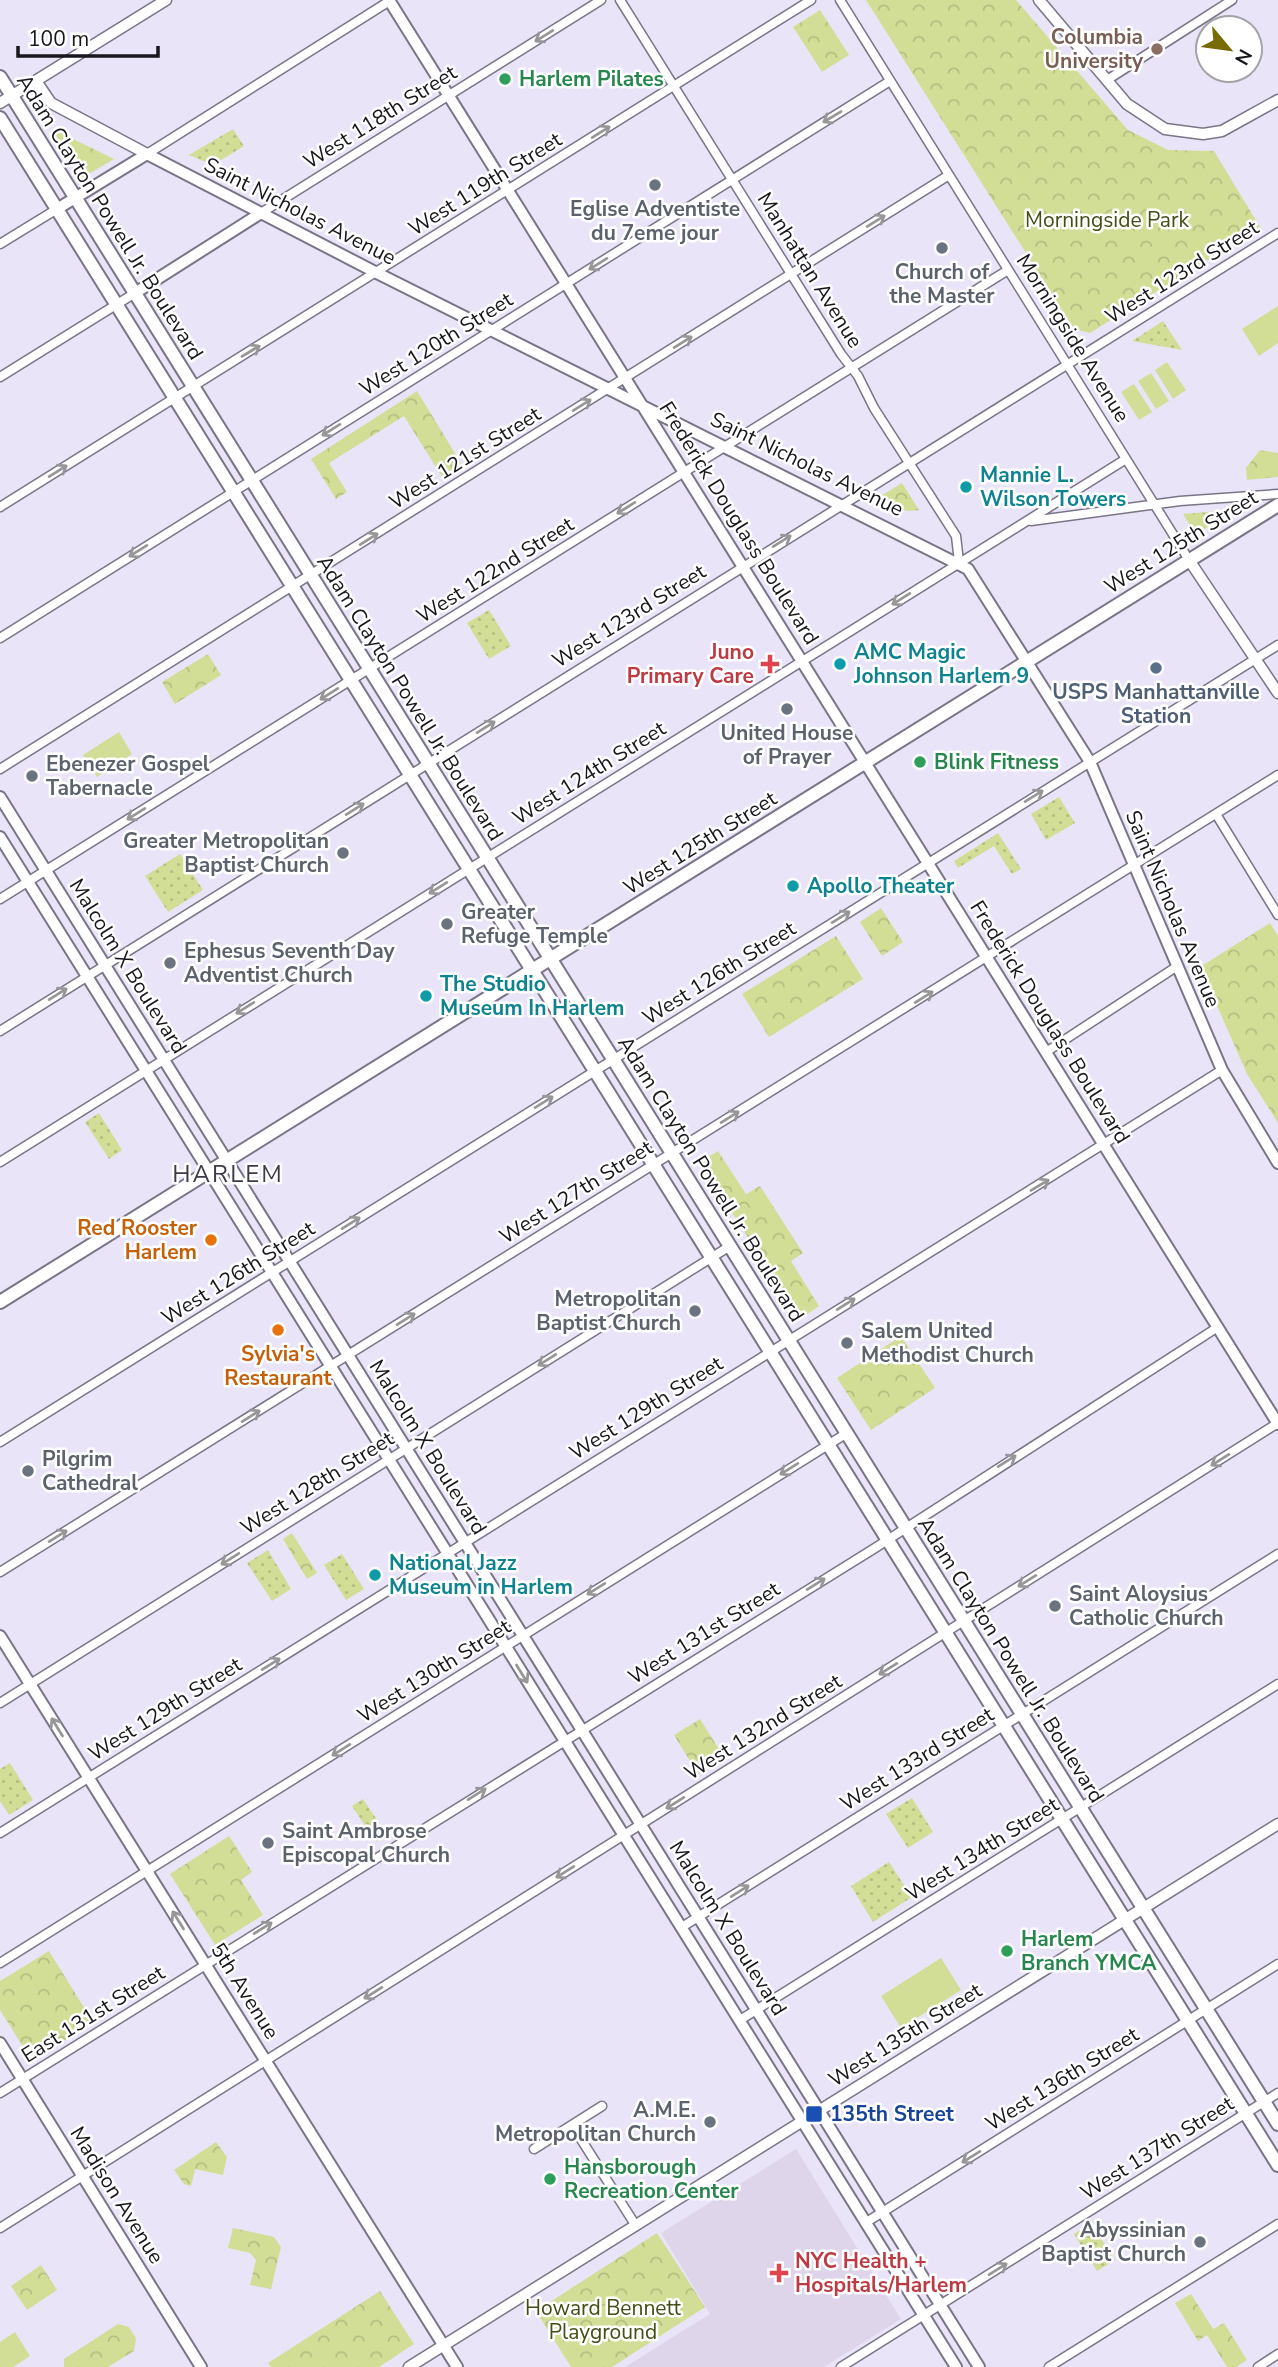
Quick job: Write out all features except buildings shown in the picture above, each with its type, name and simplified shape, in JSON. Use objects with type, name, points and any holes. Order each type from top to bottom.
[{"type":"main road","name":"Frederick Douglass Boulevard","points":[[390,0],[1278,1424]]},
{"type":"main road","name":"Adam Clayton Powell Jr. Boulevard","points":[[0,77],[1278,2124]]},
{"type":"main road","name":"Adam Clayton Powell Jr. Boulevard","points":[[0,118],[1278,2165]]},
{"type":"main road","points":[[57,209],[147,154]]},
{"type":"main road","name":"Saint Nicholas Avenue","points":[[147,154],[377,273],[959,562],[973,574],[1090,762],[1222,1070],[1278,1163]]},
{"type":"main road","name":"West 118th Street","points":[[135,293],[261,213]]},
{"type":"main road","name":"West 125th Street","points":[[0,1302],[1278,505]]},
{"type":"main road","name":"Malcolm X Boulevard","points":[[0,797],[979,2367]]},
{"type":"main road","name":"Malcolm X Boulevard","points":[[0,837],[956,2367]]},
{"type":"main road","name":"5th Avenue","points":[[0,1636],[457,2367]]},
{"type":"main road","name":"Madison Avenue","points":[[0,2043],[201,2367]]},
{"type":"street","points":[[0,103],[166,0]]},
{"type":"street","points":[[147,154],[390,0]]},
{"type":"street","name":"West 118th Street","points":[[261,213],[601,0]]},
{"type":"street","name":"Manhattan Avenue","points":[[620,0],[958,540],[959,562]]},
{"type":"street","name":"West 119th Street","points":[[0,507],[811,0]]},
{"type":"street","name":"Morningside Avenue","points":[[839,0],[1189,560],[1278,693]]},
{"type":"street","points":[[1039,0],[1136,112],[1166,129],[1203,134],[1232,128],[1278,100]]},
{"type":"street","points":[[1107,80],[1232,0]]},
{"type":"street","name":"Saint Nicholas Avenue","points":[[36,81],[51,103],[147,154]]},
{"type":"street","name":"West 120th Street","points":[[0,638],[890,81]]},
{"type":"street","name":"West 121st Street","points":[[0,769],[949,175]]},
{"type":"street","points":[[0,244],[57,209]]},
{"type":"street","name":"West 123rd Street","points":[[0,1031],[1278,233]]},
{"type":"street","name":"West 122nd Street","points":[[0,900],[1008,270]]},
{"type":"street","name":"West 118th Street","points":[[0,377],[135,293]]},
{"type":"street","name":"West 124th Street","points":[[0,1162],[1126,459]]},
{"type":"street","name":"West 125th Street","points":[[1026,522],[1278,494]]},
{"type":"street","name":"West 126th Street","points":[[0,1442],[1278,645]]},
{"type":"street","name":"West 127th Street","points":[[0,1572],[1278,775]]},
{"type":"street","points":[[1216,814],[1277,909]]},
{"type":"street","points":[[1046,1052],[1176,967]]},
{"type":"street","name":"West 129th Street","points":[[0,1833],[1222,1070]]},
{"type":"street","name":"West 128th Street","points":[[0,1703],[730,1246]]},
{"type":"street","name":"West 131st Street","points":[[205,1964],[887,1539],[1218,1327]]},
{"type":"street","name":"West 132nd Street","points":[[0,2228],[1278,1424]]},
{"type":"street","name":"West 130th Street","points":[[0,1963],[847,1433]]},
{"type":"street","name":"West 133rd Street","points":[[682,1927],[1278,1554]]},
{"type":"street","name":"West 134th Street","points":[[740,2021],[1278,1684]]},
{"type":"street","name":"West 135th Street","points":[[409,2367],[1278,1824]]},
{"type":"street","name":"East 131st Street","points":[[0,2093],[205,1964]]},
{"type":"street","name":"West 136th Street","points":[[865,2223],[1278,1964]]},
{"type":"street","name":"West 137th Street","points":[[841,2367],[1278,2093]]},
{"type":"street","points":[[534,2149],[602,2106]]},
{"type":"street","points":[[572,2125],[636,2226]]},
{"type":"street","points":[[1049,2367],[1278,2224]]},
{"type":"street","points":[[1258,2367],[1278,2354]]},
{"type":"shaded area","name":"NYC Health + Hospitals/Harlem","points":[[796,2149],[901,2319],[824,2367],[625,2367],[710,2314],[661,2233]]},
{"type":"green space","name":"Morningside Park","points":[[866,0],[1016,0],[1128,130],[1168,150],[1214,151],[1260,227],[1090,333],[1074,329]]},
{"type":"green space","points":[[820,10],[849,55],[822,72],[793,27]]},
{"type":"green space","points":[[233,129],[244,146],[213,165],[189,155]]},
{"type":"green space","points":[[59,132],[114,159],[82,178],[56,135]]},
{"type":"green space","points":[[1278,306],[1278,343],[1259,356],[1242,329]]},
{"type":"green space","points":[[1163,321],[1182,350],[1132,341]]},
{"type":"green space","points":[[1167,362],[1186,390],[1173,399],[1155,370]]},
{"type":"green space","points":[[1151,373],[1169,401],[1156,409],[1138,381]]},
{"type":"green space","points":[[1134,384],[1152,412],[1139,420],[1121,392]]},
{"type":"green space","points":[[417,391],[464,468],[444,480],[404,416],[329,463],[347,492],[336,499],[311,459]]},
{"type":"green space","points":[[1260,450],[1278,453],[1278,477],[1247,480],[1246,468]]},
{"type":"green space","points":[[902,483],[919,510],[907,511],[879,497]]},
{"type":"green space","points":[[1232,510],[1196,535],[1183,514]]},
{"type":"green space","points":[[489,610],[511,646],[489,659],[467,623]]},
{"type":"green space","points":[[208,654],[221,675],[175,704],[162,682]]},
{"type":"green space","points":[[119,732],[132,754],[97,777],[83,755]]},
{"type":"green space","points":[[1059,797],[1075,823],[1046,840],[1031,814]]},
{"type":"green space","points":[[998,833],[1021,869],[1012,874],[994,846],[958,868],[954,861]]},
{"type":"green space","points":[[180,854],[203,890],[168,912],[145,876]]},
{"type":"green space","points":[[881,908],[903,942],[882,956],[860,922]]},
{"type":"green space","points":[[1270,923],[1278,936],[1278,1123],[1247,1074],[1200,967]]},
{"type":"green space","points":[[836,936],[863,979],[769,1037],[742,994]]},
{"type":"green space","points":[[99,1113],[122,1150],[109,1159],[85,1122]]},
{"type":"green space","points":[[718,1151],[746,1194],[760,1186],[803,1253],[791,1261],[819,1306],[800,1319],[700,1162]]},
{"type":"green space","points":[[901,1336],[935,1388],[871,1430],[837,1378]]},
{"type":"green space","points":[[292,1533],[317,1573],[307,1579],[283,1539]]},
{"type":"green space","points":[[268,1550],[291,1589],[272,1601],[247,1563]]},
{"type":"green space","points":[[342,1554],[364,1589],[346,1600],[324,1565]]},
{"type":"green space","points":[[700,1719],[724,1757],[698,1774],[674,1735]]},
{"type":"green space","points":[[10,1763],[33,1800],[9,1815],[0,1801],[0,1769]]},
{"type":"green space","points":[[912,1798],[933,1832],[908,1848],[886,1814]]},
{"type":"green space","points":[[363,1799],[387,1835],[376,1842],[352,1806]]},
{"type":"green space","points":[[229,1836],[252,1872],[241,1880],[263,1915],[215,1945],[170,1874]]},
{"type":"green space","points":[[889,1862],[912,1897],[873,1922],[851,1886]]},
{"type":"green space","points":[[49,1951],[93,2022],[32,2061],[0,2010],[0,1981]]},
{"type":"green space","points":[[941,1958],[961,1990],[901,2028],[881,1996]]},
{"type":"green space","points":[[216,2142],[227,2157],[223,2175],[195,2169],[191,2186],[184,2184],[174,2170]]},
{"type":"green space","points":[[1091,2223],[1115,2260],[1097,2271],[1074,2234]]},
{"type":"green space","points":[[233,2228],[274,2237],[281,2247],[271,2289],[250,2285],[256,2260],[250,2253],[228,2248]]},
{"type":"green space","name":"Howard Bennett Playground","points":[[657,2233],[705,2307],[612,2367],[571,2367],[536,2311]]},
{"type":"green space","points":[[41,2265],[57,2290],[27,2310],[11,2286]]},
{"type":"green space","points":[[380,2291],[414,2344],[379,2367],[271,2367],[268,2363]]},
{"type":"green space","points":[[1191,2294],[1213,2329],[1224,2323],[1247,2360],[1236,2367],[1227,2367],[1207,2335],[1198,2341],[1175,2303]]},
{"type":"green space","points":[[118,2324],[129,2327],[136,2338],[134,2351],[108,2367],[64,2367],[64,2359]]},
{"type":"green space","points":[[15,2332],[30,2356],[13,2367],[0,2367],[0,2342]]},
{"type":"place","name":"Columbia University","points":[[1157,49]]},
{"type":"place","name":"Harlem Pilates","points":[[505,79]]},
{"type":"place","name":"Eglise Adventiste du 7eme jour","points":[[655,185]]},
{"type":"place","name":"Church of the Master","points":[[942,248]]},
{"type":"place","name":"Mannie L. Wilson Towers","points":[[966,487]]},
{"type":"place","name":"Juno Primary Care","points":[[770,664]]},
{"type":"place","name":"AMC Magic Johnson Harlem 9","points":[[840,664]]},
{"type":"place","name":"USPS Manhattanville Station","points":[[1156,668]]},
{"type":"place","name":"United House of Prayer","points":[[787,709]]},
{"type":"place","name":"Blink Fitness","points":[[920,762]]},
{"type":"place","name":"Ebenezer Gospel Tabernacle","points":[[32,776]]},
{"type":"place","name":"Greater Metropolitan Baptist Church","points":[[343,853]]},
{"type":"place","name":"Apollo Theater","points":[[793,886]]},
{"type":"place","name":"Greater Refuge Temple","points":[[447,924]]},
{"type":"place","name":"Ephesus Seventh Day Adventist Church","points":[[170,963]]},
{"type":"place","name":"The Studio Museum In Harlem","points":[[426,996]]},
{"type":"place","name":"Red Rooster Harlem","points":[[211,1240]]},
{"type":"place","name":"Metropolitan Baptist Church","points":[[695,1311]]},
{"type":"place","name":"Sylvia's Restaurant","points":[[278,1330]]},
{"type":"place","name":"Salem United Methodist Church","points":[[847,1343]]},
{"type":"place","name":"Pilgrim Cathedral","points":[[28,1471]]},
{"type":"place","name":"National Jazz Museum in Harlem","points":[[375,1575]]},
{"type":"place","name":"Saint Aloysius Catholic Church","points":[[1055,1606]]},
{"type":"place","name":"Saint Ambrose Episcopal Church","points":[[268,1843]]},
{"type":"place","name":"Harlem Branch YMCA","points":[[1007,1951]]},
{"type":"place","name":"135th Street","points":[[814,2114]]},
{"type":"place","name":"A.M.E. Metropolitan Church","points":[[710,2122]]},
{"type":"place","name":"Hansborough Recreation Center","points":[[550,2179]]},
{"type":"place","name":"Abyssinian Baptist Church","points":[[1200,2242]]},
{"type":"place","name":"NYC Health + Hospitals/Harlem","points":[[779,2273]]},
{"type":"district","name":"HARLEM","points":[[228,1174]]}]
